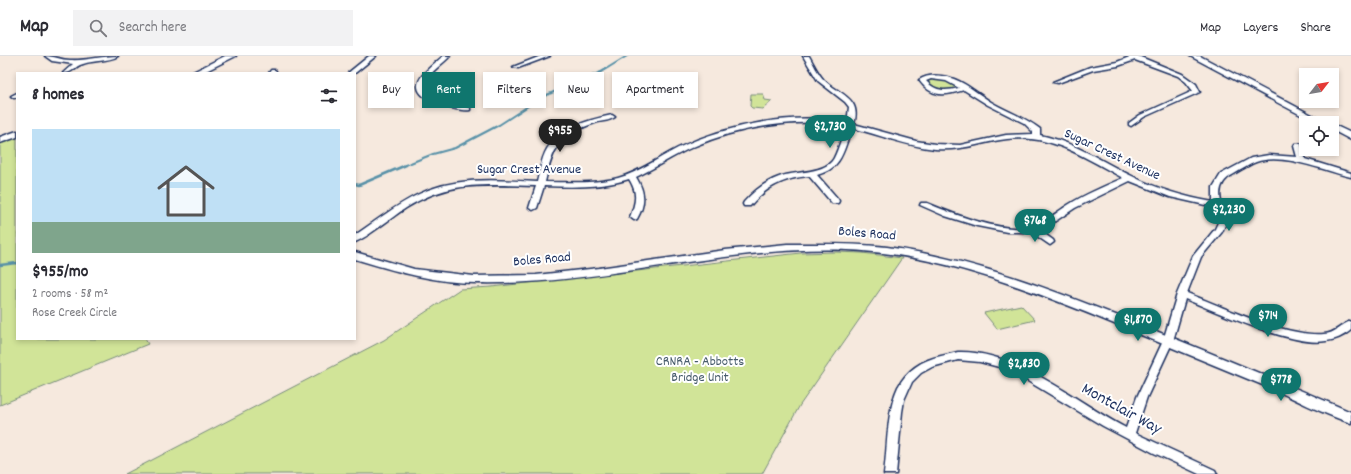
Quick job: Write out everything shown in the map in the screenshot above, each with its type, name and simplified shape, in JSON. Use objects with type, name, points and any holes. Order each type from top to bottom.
[{"type":"main road","points":[[201,72],[232,56]]},
{"type":"main road","points":[[0,140],[16,134]]},
{"type":"street","points":[[48,56],[55,61],[80,62],[115,56]]},
{"type":"street","points":[[352,72],[373,56]]},
{"type":"street","points":[[447,56],[423,81],[422,87],[424,93],[431,99],[468,109]]},
{"type":"street","points":[[516,67],[547,56]]},
{"type":"street","points":[[747,204],[757,192],[778,179],[796,174],[812,174],[828,169],[835,161],[850,125],[852,107],[847,101],[820,80],[806,56]]},
{"type":"street","points":[[1194,56],[1310,116]]},
{"type":"street","points":[[1056,82],[1092,68],[1118,64],[1135,57],[1165,68],[1192,83],[1196,87],[1198,92],[1142,116],[1131,124]]},
{"type":"street","points":[[67,72],[80,62]]},
{"type":"street","points":[[965,88],[942,94],[929,89],[922,80],[930,77],[948,79],[965,88],[1033,126],[1036,131],[1036,137]]},
{"type":"street","points":[[533,208],[548,156],[555,142],[572,131],[598,119],[612,117]]},
{"type":"street","name":"Sugar Crest Avenue","points":[[356,238],[415,199],[444,187],[476,183],[541,184],[608,182],[632,177],[655,166],[689,146],[726,133],[816,120],[850,125],[933,147],[956,147],[1013,136],[1036,137],[1061,143],[1081,151],[1129,178],[1162,192],[1192,201],[1217,205]]},
{"type":"street","points":[[1339,131],[1351,137]]},
{"type":"street","points":[[1298,146],[1302,160]]},
{"type":"street","points":[[1129,435],[1142,398],[1168,341],[1182,294],[1197,256],[1219,230],[1224,218],[1217,205],[1217,187],[1224,176],[1254,160],[1269,157],[1302,160],[1321,164],[1351,175]]},
{"type":"street","points":[[812,174],[835,201]]},
{"type":"street","points":[[632,177],[640,189],[642,200],[634,217]]},
{"type":"street","points":[[924,205],[951,217],[977,223],[1004,228],[1033,229],[1095,193],[1129,178]]},
{"type":"street","points":[[1033,229],[1050,242]]},
{"type":"street","name":"Boles Road","points":[[356,255],[397,268],[428,274],[496,279],[558,276],[744,253],[813,247],[880,250],[950,262],[1024,284],[1168,341],[1351,418]]},
{"type":"street","points":[[1182,294],[1256,322],[1300,336],[1325,338],[1346,330],[1351,325]]},
{"type":"street","name":"Montclair Way","points":[[890,474],[894,425],[903,389],[909,379],[918,370],[926,365],[942,359],[960,356],[980,358],[1012,367],[1028,375],[1079,408],[1129,435],[1211,474]]},
{"type":"green space","points":[[928,78],[946,80],[958,85],[957,88],[952,90],[940,91],[933,88],[925,81]]},
{"type":"green space","points":[[751,94],[763,94],[765,100],[772,101],[763,109],[752,108],[750,106]]},
{"type":"green space","points":[[16,135],[16,340],[146,340],[148,344],[0,405],[0,141]]},
{"type":"green space","name":"CRNRA - Abbotts Bridge Unit","points":[[801,253],[862,253],[902,258],[800,405],[762,474],[125,474],[384,340],[460,289],[491,287]]},
{"type":"green space","points":[[1021,305],[1035,320],[997,329],[984,313]]},
{"type":"waterway","points":[[403,166],[433,154],[455,148],[499,125],[542,97],[601,72],[627,56]]},
{"type":"waterway","points":[[356,184],[359,185],[406,165]]},
{"type":"waterway","points":[[0,265],[16,263]]}]
